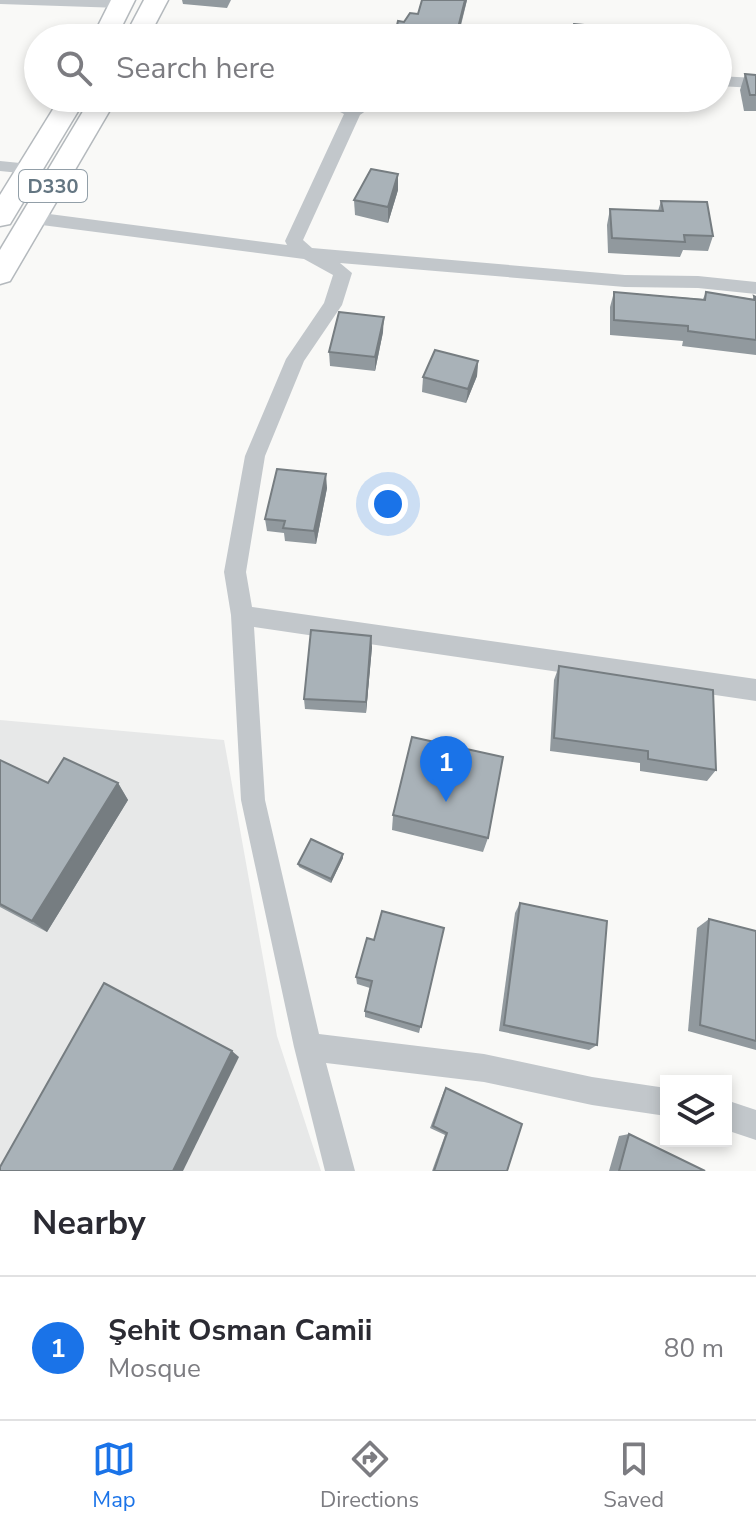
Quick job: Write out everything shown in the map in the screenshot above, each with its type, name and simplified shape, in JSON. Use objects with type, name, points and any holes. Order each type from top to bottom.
[{"type":"main road","points":[[143,24],[156,0]]},
{"type":"main road","points":[[111,24],[122,2]]},
{"type":"main road","name":"D330","points":[[0,217],[65,112]]},
{"type":"main road","name":"D330","points":[[0,274],[96,112]]},
{"type":"street","points":[[0,0],[122,2]]},
{"type":"street","points":[[732,82],[756,83]]},
{"type":"street","points":[[340,1171],[308,1047],[253,800],[242,615],[235,572],[255,456],[295,359],[333,305],[343,273],[304,251],[294,241],[350,112]]},
{"type":"street","points":[[0,166],[30,169]]},
{"type":"street","points":[[34,218],[463,268],[756,288]]},
{"type":"street","points":[[242,615],[756,690]]},
{"type":"street","points":[[308,1047],[484,1068],[592,1091],[660,1101]]},
{"type":"street","points":[[732,1117],[756,1125]]},
{"type":"shaded area","points":[[0,720],[224,740],[277,1036],[321,1171],[0,1171]]},
{"type":"building","points":[[422,0],[465,0],[459,24],[397,24],[398,21],[404,22],[410,13],[418,14]]},
{"type":"building","points":[[745,74],[756,75],[756,95],[750,95]]},
{"type":"building","points":[[371,169],[398,174],[388,207],[354,200]]},
{"type":"building","points":[[661,201],[707,202],[713,236],[684,235],[685,242],[612,238],[610,209],[663,211]]},
{"type":"building","points":[[614,292],[705,300],[706,292],[755,300],[754,296],[756,297],[756,340],[688,331],[688,326],[614,320]]},
{"type":"building","points":[[339,312],[384,317],[375,357],[329,352]]},
{"type":"building","points":[[435,350],[478,361],[468,389],[423,377]]},
{"type":"building","points":[[277,469],[326,474],[314,531],[283,528],[285,521],[265,519]]},
{"type":"building","points":[[311,630],[371,636],[366,702],[304,699]]},
{"type":"building","points":[[559,666],[713,690],[716,770],[648,759],[648,751],[554,738]]},
{"type":"building","points":[[412,737],[503,757],[488,838],[393,815]]},
{"type":"building","points":[[64,758],[118,783],[32,921],[0,904],[0,760],[48,783]]},
{"type":"building","points":[[311,839],[343,854],[331,879],[298,864]]},
{"type":"building","points":[[520,903],[607,921],[597,1045],[504,1025]]},
{"type":"building","points":[[382,911],[444,928],[421,1027],[365,1011],[372,981],[356,977],[367,938],[374,940]]},
{"type":"building","points":[[709,919],[756,931],[756,1041],[700,1025]]},
{"type":"building","points":[[104,983],[232,1051],[173,1171],[0,1171],[0,1167]]},
{"type":"building","points":[[446,1088],[522,1124],[507,1171],[434,1171],[447,1133],[433,1126]]},
{"type":"building","points":[[629,1134],[705,1171],[619,1171]]},
{"type":"place","name":"Şehit Osman Camii","points":[[446,802]]}]
